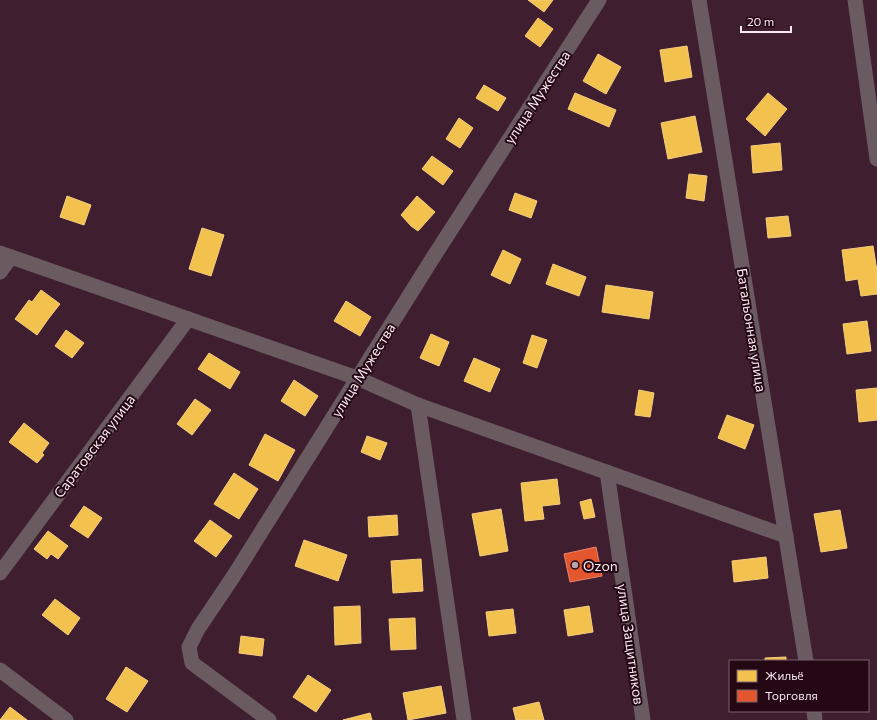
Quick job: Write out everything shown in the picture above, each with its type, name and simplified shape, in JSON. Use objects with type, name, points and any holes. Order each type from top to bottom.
[{"type":"street","name":"улица Мужества","points":[[269,720],[192,663],[189,647],[198,629],[233,577],[434,256],[599,0]]},
{"type":"street","name":"Батальонная улица","points":[[698,0],[806,660]]},
{"type":"street","points":[[855,0],[877,159]]},
{"type":"street","points":[[0,272],[6,255],[357,378],[418,405],[786,536]]},
{"type":"street","name":"Саратовская улица","points":[[0,573],[188,319]]},
{"type":"street","points":[[418,405],[464,720]]},
{"type":"street","name":"улица Защитников","points":[[607,472],[642,720]]},
{"type":"street","points":[[0,670],[66,720]]},
{"type":"building: Жильё","points":[[528,0],[553,0],[544,12]]},
{"type":"building: Жильё","points":[[538,18],[553,29],[540,47],[525,36]]},
{"type":"building: Жильё","points":[[687,46],[692,77],[665,82],[660,50]]},
{"type":"building: Жильё","points":[[598,54],[621,67],[606,94],[583,81]]},
{"type":"building: Жильё","points":[[484,85],[506,98],[498,111],[476,98]]},
{"type":"building: Жильё","points":[[575,93],[616,110],[609,127],[568,109]]},
{"type":"building: Жильё","points":[[768,93],[787,109],[765,136],[746,119]]},
{"type":"building: Жильё","points":[[695,116],[702,152],[668,159],[661,123]]},
{"type":"building: Жильё","points":[[459,118],[473,128],[460,148],[446,139]]},
{"type":"building: Жильё","points":[[780,143],[782,170],[753,173],[751,146]]},
{"type":"building: Жильё","points":[[432,156],[453,171],[443,185],[422,169]]},
{"type":"building: Жильё","points":[[689,174],[707,176],[704,201],[686,198]]},
{"type":"building: Жильё","points":[[515,193],[537,201],[531,218],[509,210]]},
{"type":"building: Жильё","points":[[67,196],[91,205],[84,225],[60,217]]},
{"type":"building: Жильё","points":[[417,196],[435,212],[418,231],[401,215]]},
{"type":"building: Жильё","points":[[788,216],[791,236],[768,238],[766,218]]},
{"type":"building: Жильё","points":[[202,228],[224,235],[211,276],[189,269]]},
{"type":"building: Жильё","points":[[873,246],[877,271],[877,294],[861,296],[858,279],[846,281],[842,250]]},
{"type":"building: Жильё","points":[[503,250],[521,259],[510,284],[491,275]]},
{"type":"building: Жильё","points":[[553,264],[586,277],[579,296],[546,284]]},
{"type":"building: Жильё","points":[[606,285],[653,292],[649,319],[602,312]]},
{"type":"building: Жильё","points":[[41,290],[60,304],[37,335],[15,319],[29,300],[32,302]]},
{"type":"building: Жильё","points":[[346,301],[371,317],[360,336],[334,321]]},
{"type":"building: Жильё","points":[[867,321],[871,351],[847,354],[843,324]]},
{"type":"building: Жильё","points":[[66,330],[84,343],[72,358],[55,346]]},
{"type":"building: Жильё","points":[[431,334],[449,342],[439,366],[420,358]]},
{"type":"building: Жильё","points":[[532,335],[547,340],[537,368],[523,363]]},
{"type":"building: Жильё","points":[[209,353],[240,372],[230,389],[198,369]]},
{"type":"building: Жильё","points":[[474,358],[500,369],[490,392],[464,381]]},
{"type":"building: Жильё","points":[[294,380],[318,396],[305,416],[281,401]]},
{"type":"building: Жильё","points":[[877,388],[877,420],[859,422],[856,390]]},
{"type":"building: Жильё","points":[[639,390],[654,393],[650,417],[635,415]]},
{"type":"building: Жильё","points":[[195,399],[211,410],[192,435],[177,424]]},
{"type":"building: Жильё","points":[[727,415],[754,425],[745,449],[718,438]]},
{"type":"building: Жильё","points":[[24,423],[49,443],[42,453],[44,455],[37,463],[9,442]]},
{"type":"building: Жильё","points":[[265,434],[295,450],[278,481],[249,465]]},
{"type":"building: Жильё","points":[[367,436],[387,443],[380,460],[361,452]]},
{"type":"building: Жильё","points":[[234,473],[258,489],[239,519],[214,504]]},
{"type":"building: Жильё","points":[[557,479],[560,504],[542,506],[544,519],[525,521],[521,483]]},
{"type":"building: Жильё","points":[[591,499],[595,517],[584,519],[580,502]]},
{"type":"building: Жильё","points":[[84,506],[102,518],[88,538],[70,526]]},
{"type":"building: Жильё","points":[[501,509],[508,551],[480,556],[472,514]]},
{"type":"building: Жильё","points":[[840,510],[847,548],[821,552],[814,514]]},
{"type":"building: Жильё","points":[[397,515],[398,535],[369,537],[368,517]]},
{"type":"building: Жильё","points":[[210,520],[232,536],[216,557],[194,541]]},
{"type":"building: Жильё","points":[[48,531],[68,546],[58,559],[51,554],[47,559],[34,549]]},
{"type":"building: Жильё","points":[[304,540],[347,555],[338,581],[295,566]]},
{"type":"building: Жильё","points":[[766,557],[768,578],[734,582],[732,561]]},
{"type":"building: Жильё","points":[[421,559],[423,591],[393,593],[391,561]]},
{"type":"building: Жильё","points":[[55,599],[80,618],[68,635],[42,615]]},
{"type":"building: Жильё","points":[[360,606],[361,643],[335,645],[334,607]]},
{"type":"building: Жильё","points":[[589,606],[593,632],[568,636],[564,610]]},
{"type":"building: Жильё","points":[[513,609],[516,633],[489,636],[486,612]]},
{"type":"building: Жильё","points":[[415,618],[416,649],[391,650],[389,619]]},
{"type":"building: Жильё","points":[[241,636],[264,639],[262,656],[239,653]]},
{"type":"building: Жильё","points":[[786,657],[786,660],[765,660],[765,658]]},
{"type":"building: Жильё","points":[[126,667],[148,681],[127,712],[106,699]]},
{"type":"building: Жильё","points":[[308,675],[331,690],[316,712],[293,697]]},
{"type":"building: Жильё","points":[[441,686],[446,713],[408,720],[403,693]]},
{"type":"building: Жильё","points":[[539,702],[544,720],[516,720],[513,708]]},
{"type":"building: Жильё","points":[[10,707],[27,720],[0,720]]},
{"type":"building: Жильё","points":[[370,713],[372,720],[343,720]]},
{"type":"building: Торговля","points":[[596,547],[602,576],[570,582],[564,554]]},
{"type":"place","name":"Ozon","points":[[575,565]]}]
